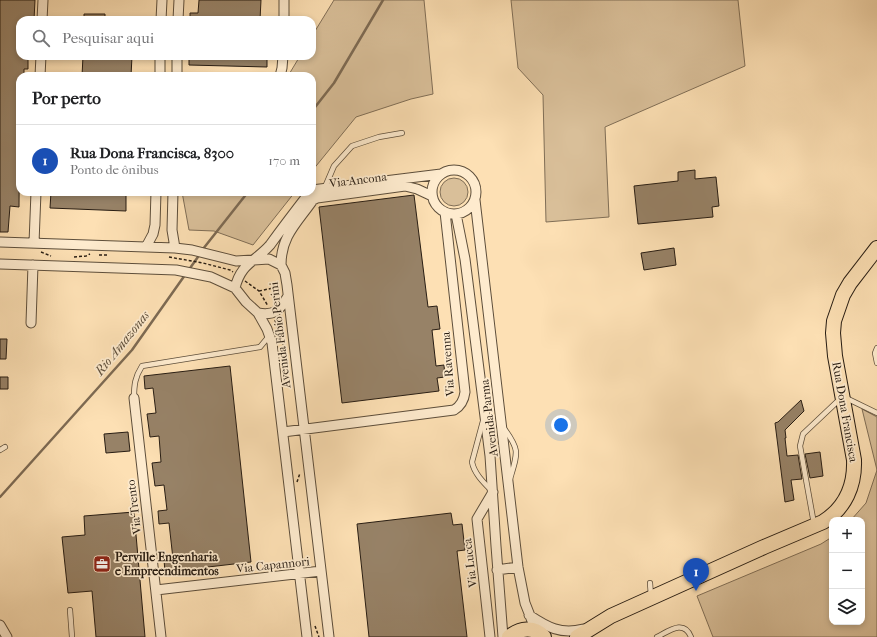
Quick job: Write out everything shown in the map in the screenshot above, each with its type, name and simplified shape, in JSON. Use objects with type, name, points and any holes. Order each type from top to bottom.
[{"type":"main road","name":"Rua Dona Francisca","points":[[577,637],[611,616],[814,526],[831,517],[845,500],[854,476],[854,460],[835,356],[833,333],[834,321],[843,295],[850,283],[877,248]]},
{"type":"main road","points":[[509,637],[516,632],[526,629],[540,634]]},
{"type":"street","points":[[42,16],[43,0]]},
{"type":"street","points":[[162,0],[162,16]]},
{"type":"street","points":[[178,16],[179,0]]},
{"type":"street","points":[[284,0],[284,16]]},
{"type":"street","points":[[40,72],[41,60]]},
{"type":"street","points":[[160,60],[160,72]]},
{"type":"street","points":[[177,60],[177,72]]},
{"type":"street","points":[[281,72],[283,60]]},
{"type":"street","points":[[453,169],[459,170],[470,176],[476,187],[476,194],[475,200],[467,210],[456,214],[445,212],[434,202],[432,196],[433,184],[441,174],[453,169]]},
{"type":"street","name":"Via Ancona","points":[[316,189],[441,174]]},
{"type":"street","name":"Via Ancona","points":[[281,265],[282,248],[287,236],[317,198],[405,186],[417,189],[432,196]]},
{"type":"street","points":[[34,246],[36,196]]},
{"type":"street","points":[[146,247],[153,234],[155,225],[156,196]]},
{"type":"street","points":[[173,196],[172,230],[175,248]]},
{"type":"street","points":[[235,288],[242,270],[269,245],[307,196]]},
{"type":"street","name":"Avenida Parma","points":[[475,200],[518,566],[522,590],[529,615],[540,634]]},
{"type":"street","name":"Via Ravenna","points":[[283,432],[454,410],[463,401],[465,392],[445,212]]},
{"type":"street","name":"Avenida Parma","points":[[456,214],[465,259],[490,456],[503,637]]},
{"type":"street","name":"Avenida Fábio Perini","points":[[0,242],[34,246],[175,248],[192,250],[236,261],[269,259],[281,265],[285,273],[287,285],[329,637]]},
{"type":"street","name":"Avenida Fábio Perini","points":[[0,264],[176,270],[192,272],[216,279],[235,288],[246,302],[258,313],[270,335],[272,343],[307,637]]},
{"type":"street","points":[[31,323],[33,265]]},
{"type":"street","points":[[258,313],[273,314],[279,310],[288,296]]},
{"type":"street","name":"Via Trento","points":[[134,398],[161,637]]},
{"type":"street","points":[[493,491],[509,484]]},
{"type":"street","name":"Via Lucca","points":[[490,637],[476,519],[493,491]]},
{"type":"street","points":[[497,570],[518,566]]},
{"type":"street","name":"Via Capannori","points":[[156,590],[321,571]]},
{"type":"street","points":[[529,615],[546,625],[564,632],[574,632],[594,626]]},
{"type":"street","points":[[0,625],[7,637]]},
{"type":"lane","points":[[325,187],[334,166],[352,146],[378,137],[402,133]]},
{"type":"lane","points":[[134,398],[134,383],[142,366],[260,347],[270,335]]},
{"type":"lane","points":[[877,348],[875,353],[877,363]]},
{"type":"lane","points":[[814,526],[800,446],[800,441],[803,434],[842,396],[877,413]]},
{"type":"lane","points":[[485,416],[472,462],[476,474],[493,491]]},
{"type":"lane","points":[[0,450],[5,447]]},
{"type":"lane","points":[[650,583],[652,598]]},
{"type":"lane","points":[[70,610],[72,637]]},
{"type":"lane","points":[[657,637],[677,627],[684,628],[689,631],[691,637]]},
{"type":"path","points":[[34,246],[56,259]]},
{"type":"path","points":[[71,257],[86,256],[91,253]]},
{"type":"path","points":[[97,254],[110,255]]},
{"type":"path","points":[[167,257],[203,263]]},
{"type":"path","points":[[259,291],[287,285]]},
{"type":"shaded area","points":[[334,0],[424,0],[433,94],[411,99],[356,117],[316,166],[316,72],[290,72],[298,60],[316,60],[316,29]]},
{"type":"shaded area","points":[[511,0],[738,0],[745,66],[605,127],[609,217],[546,222],[543,95],[518,68]]},
{"type":"shaded area","points":[[454,178],[460,179],[464,182],[467,186],[467,198],[464,202],[460,205],[454,206],[448,205],[444,202],[441,198],[440,192],[441,186],[444,182],[448,179]]},
{"type":"shaded area","points":[[183,196],[292,196],[253,245],[214,231],[189,230]]},
{"type":"shaded area","points":[[862,409],[877,417],[877,470]]},
{"type":"shaded area","points":[[877,470],[877,637],[713,637],[697,596],[821,544],[829,539],[829,625],[865,625],[865,517],[854,517],[866,503]]},
{"type":"building","points":[[0,0],[35,0],[34,16],[16,16],[16,60],[28,60],[28,69],[24,69],[24,72],[16,72],[16,196],[19,196],[19,207],[10,206],[8,232],[0,232]]},
{"type":"building","points":[[199,0],[261,0],[260,16],[190,16],[190,13],[198,13]]},
{"type":"building","points":[[84,14],[105,14],[105,16],[84,16]]},
{"type":"building","points":[[83,60],[132,60],[131,72],[82,72]]},
{"type":"building","points":[[189,60],[267,60],[267,67],[189,65]]},
{"type":"building","points":[[695,170],[695,179],[716,177],[719,206],[712,207],[713,217],[638,224],[634,186],[678,181],[678,172]]},
{"type":"building","points":[[414,195],[428,307],[437,306],[440,329],[432,330],[436,366],[444,365],[445,377],[437,378],[439,391],[342,403],[319,207]]},
{"type":"building","points":[[51,196],[126,196],[126,211],[50,208]]},
{"type":"building","points":[[674,248],[676,265],[644,270],[641,253]]},
{"type":"building","points":[[0,339],[7,339],[6,359],[0,359]]},
{"type":"building","points":[[230,366],[251,562],[165,572],[164,560],[173,559],[169,523],[159,524],[158,511],[167,510],[164,485],[155,486],[152,463],[161,462],[159,436],[150,437],[147,414],[156,413],[153,388],[145,389],[144,376]]},
{"type":"building","points":[[0,377],[8,377],[8,389],[0,389]]},
{"type":"building","points":[[801,400],[804,411],[785,430],[785,438],[787,456],[798,455],[802,479],[791,480],[794,500],[785,502],[775,423],[778,422]]},
{"type":"building","points":[[128,432],[130,451],[106,453],[104,434]]},
{"type":"building","points":[[820,452],[823,476],[810,478],[805,454]]},
{"type":"building","name":"Perville Engenharia e Empreendimentos","points":[[134,512],[145,637],[96,637],[92,591],[68,593],[62,537],[85,535],[84,516]]},
{"type":"building","points":[[451,513],[453,525],[462,524],[465,550],[457,551],[467,637],[369,637],[357,524]]},
{"type":"waterway","name":"Rio Amazonas","points":[[316,106],[334,83],[383,0]]},
{"type":"waterway","name":"Rio Amazonas","points":[[203,249],[245,196]]},
{"type":"waterway","name":"Rio Amazonas","points":[[188,271],[200,254]]},
{"type":"waterway","name":"Rio Amazonas","points":[[0,497],[132,350],[185,275]]},
{"type":"place","name":"Perville Engenharia e Empreendimentos","points":[[102,564]]},
{"type":"place","name":"Rua Dona Francisca, 8300","points":[[696,591]]}]
